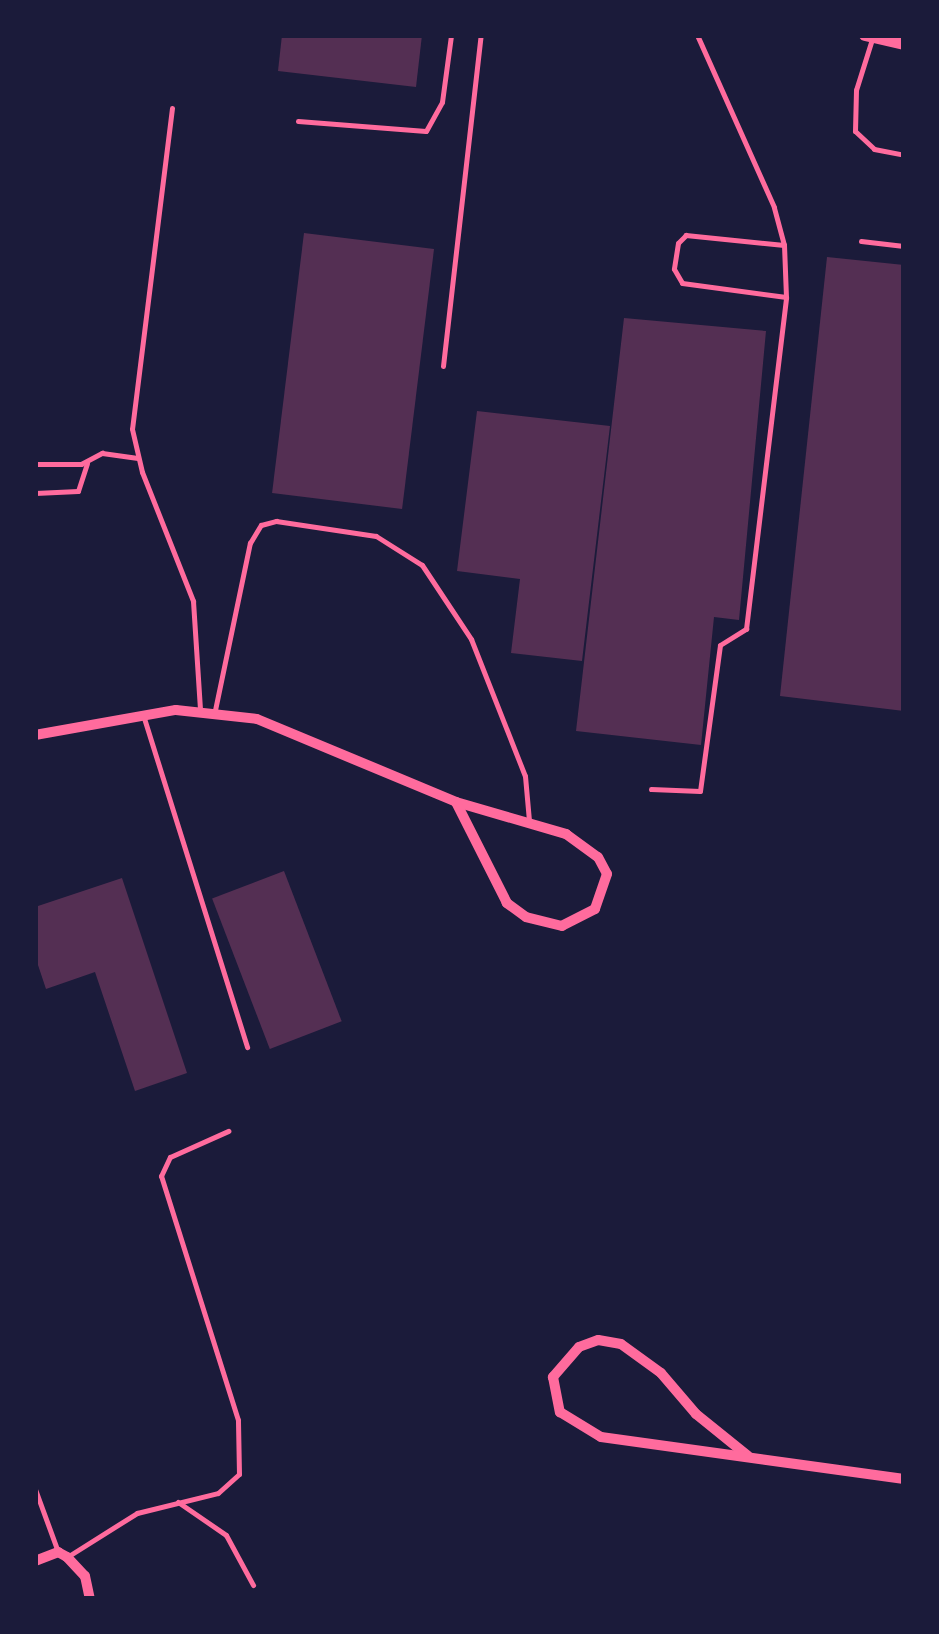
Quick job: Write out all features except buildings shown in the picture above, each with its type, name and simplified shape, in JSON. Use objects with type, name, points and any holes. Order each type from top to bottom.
[{"type":"street","points":[[869,36],[904,44]]},
{"type":"street","points":[[35,736],[200,708],[257,719],[456,802],[530,821],[580,842],[608,874],[606,892],[580,921],[546,925],[507,903],[456,802]]},
{"type":"street","points":[[748,1456],[696,1414],[661,1373],[621,1344],[598,1340],[578,1347],[553,1377],[560,1412],[601,1437],[904,1479]]},
{"type":"street","points":[[35,1562],[63,1554],[86,1576],[90,1599]]},
{"type":"lane","points":[[298,121],[426,131],[442,102],[451,35]]},
{"type":"lane","points":[[443,366],[481,35]]},
{"type":"lane","points":[[651,789],[700,792],[720,644],[746,629],[786,297],[784,245],[774,207],[697,35]]},
{"type":"lane","points":[[869,36],[856,90],[855,131],[874,149],[904,155]]},
{"type":"lane","points":[[172,108],[133,400],[138,458],[190,586],[200,708]]},
{"type":"lane","points":[[784,245],[686,234],[678,243],[674,269],[682,283],[786,297]]},
{"type":"lane","points":[[861,241],[904,246]]},
{"type":"lane","points":[[35,464],[87,463],[102,453],[138,458]]},
{"type":"lane","points":[[35,493],[78,492],[87,463]]},
{"type":"lane","points":[[215,710],[250,543],[261,525],[276,521],[376,536],[422,565],[471,639],[525,776],[530,821]]},
{"type":"lane","points":[[143,715],[247,1047]]},
{"type":"lane","points":[[35,1489],[63,1554],[138,1513],[230,1486],[242,1446],[215,1331],[162,1168],[170,1157],[228,1132]]},
{"type":"lane","points":[[178,1502],[226,1535],[253,1585]]}]
